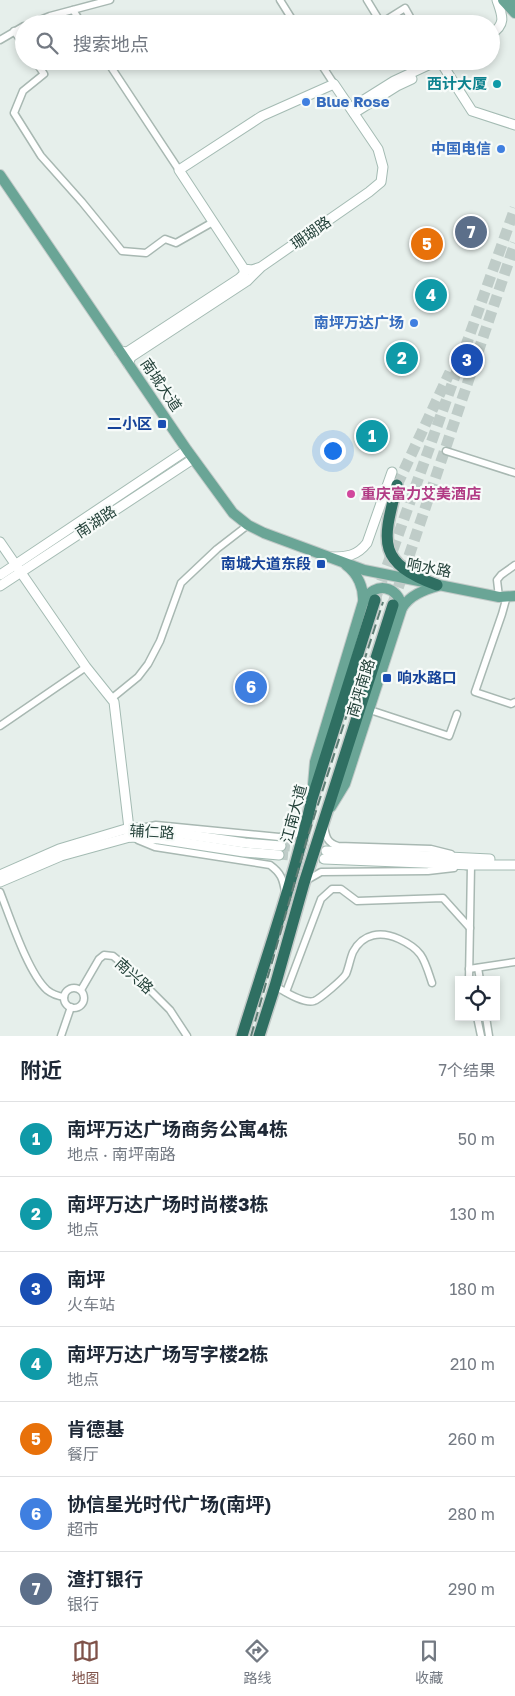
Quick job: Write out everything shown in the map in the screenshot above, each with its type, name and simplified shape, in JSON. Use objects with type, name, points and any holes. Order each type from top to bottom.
[{"type":"highway","points":[[397,485],[387,524],[386,538],[390,551],[401,567],[416,578],[438,586]]},
{"type":"highway","name":"江南大道","points":[[242,1036],[286,896],[312,799],[375,600]]},
{"type":"highway","name":"江南大道","points":[[259,1036],[304,883],[398,606]]},
{"type":"main road","points":[[503,0],[515,14]]},
{"type":"main road","name":"南城大道","points":[[0,175],[193,459],[233,514],[248,525],[264,533],[334,559]]},
{"type":"main road","points":[[334,559],[349,568],[360,582],[363,602]]},
{"type":"main road","name":"响水路","points":[[334,559],[364,570],[438,586],[507,597]]},
{"type":"main road","points":[[398,606],[415,595],[438,586]]},
{"type":"main road","points":[[363,602],[367,594],[372,590],[388,588],[401,601],[398,606]]},
{"type":"main road","name":"南坪南路","points":[[312,799],[315,762],[363,602]]},
{"type":"main road","name":"南坪南路","points":[[325,819],[346,784],[370,710],[398,606]]},
{"type":"street","points":[[54,15],[110,0]]},
{"type":"street","points":[[280,0],[289,15]]},
{"type":"street","points":[[367,0],[376,15]]},
{"type":"street","points":[[497,0],[503,17],[500,26]]},
{"type":"street","points":[[394,15],[405,8],[409,15]]},
{"type":"street","points":[[72,10],[76,15]]},
{"type":"street","points":[[0,40],[14,31]]},
{"type":"street","points":[[41,70],[44,74],[23,91],[14,113],[41,156],[122,251],[146,253],[165,239],[176,243],[213,222]]},
{"type":"street","points":[[113,70],[244,269],[244,274],[240,278],[168,326],[128,352],[119,351]]},
{"type":"street","name":"珊瑚路","points":[[128,364],[131,357],[247,281],[261,267],[381,182],[383,167],[378,149],[325,70]]},
{"type":"street","points":[[352,110],[394,80],[421,70]]},
{"type":"street","points":[[445,70],[472,111],[515,125]]},
{"type":"street","points":[[179,170],[262,116],[334,84]]},
{"type":"street","points":[[244,269],[252,270],[261,267]]},
{"type":"street","points":[[0,575],[18,568],[187,450]]},
{"type":"street","points":[[446,451],[515,473]]},
{"type":"street","name":"南湖路","points":[[0,586],[18,568],[193,459]]},
{"type":"street","points":[[334,559],[350,557],[362,549],[372,530],[392,472]]},
{"type":"street","points":[[111,699],[138,677],[148,664],[160,641],[181,583],[217,549],[248,525]]},
{"type":"street","points":[[0,542],[86,667],[114,702],[129,832],[155,847],[270,865],[283,878],[286,896]]},
{"type":"street","points":[[515,565],[497,580],[507,597],[475,692],[511,704],[515,702]]},
{"type":"street","points":[[0,726],[86,667]]},
{"type":"street","points":[[370,710],[449,736],[457,714]]},
{"type":"street","points":[[325,819],[326,837],[332,844],[338,846],[431,849],[470,862]]},
{"type":"street","points":[[141,828],[156,825],[279,838],[294,835],[306,827]]},
{"type":"street","name":"辅仁路","points":[[0,882],[61,856],[141,828],[245,843],[282,846]]},
{"type":"street","name":"辅仁路","points":[[0,875],[59,849],[129,832],[158,839],[279,855]]},
{"type":"street","points":[[325,855],[515,865]]},
{"type":"street","points":[[304,883],[311,876],[321,872],[428,871],[470,862],[515,859]]},
{"type":"street","points":[[469,976],[470,862]]},
{"type":"street","points":[[286,992],[321,899],[332,889],[341,889],[357,901],[443,898],[470,928]]},
{"type":"street","points":[[0,892],[31,969],[45,988],[55,996],[64,997]]},
{"type":"street","points":[[275,986],[309,1002],[316,1000],[345,976],[353,951],[360,942],[370,935],[383,934],[399,939],[416,949],[424,958],[432,983]]},
{"type":"street","name":"南兴路","points":[[81,990],[98,959],[104,955],[113,956],[130,970],[170,1010],[187,1036]]},
{"type":"street","points":[[469,969],[515,962]]},
{"type":"street","points":[[478,968],[479,976]]},
{"type":"street","points":[[75,988],[81,990],[84,995],[82,1004],[77,1008],[71,1007],[66,1003],[64,997],[69,989],[75,988]]},
{"type":"street","points":[[61,1036],[71,1007]]},
{"type":"street","points":[[478,1021],[481,1036]]},
{"type":"street","points":[[487,1021],[489,1036]]},
{"type":"tunnel","points":[[376,597],[515,208]]},
{"type":"tunnel","points":[[393,603],[515,243]]},
{"type":"tunnel","points":[[397,485],[450,372]]},
{"type":"tunnel","points":[[281,846],[326,851]]},
{"type":"tunnel","points":[[279,855],[324,859]]},
{"type":"railway","points":[[251,1036],[307,839],[383,602]]},
{"type":"place","name":"西计大厦","points":[[497,84]]},
{"type":"place","name":"Blue Rose","points":[[306,102]]},
{"type":"place","name":"中国电信","points":[[501,149]]},
{"type":"place","name":"渣打银行","points":[[471,232]]},
{"type":"place","name":"肯德基","points":[[427,244]]},
{"type":"place","name":"南坪万达广场写字楼2栋","points":[[431,295]]},
{"type":"place","name":"南坪万达广场","points":[[414,323]]},
{"type":"place","name":"南坪万达广场时尚楼3栋","points":[[402,358]]},
{"type":"place","name":"南坪","points":[[467,360]]},
{"type":"place","name":"二小区","points":[[162,424]]},
{"type":"place","name":"南坪万达广场商务公寓4栋","points":[[372,436]]},
{"type":"place","name":"重庆富力艾美酒店","points":[[351,494]]},
{"type":"place","name":"南城大道东段","points":[[321,564]]},
{"type":"place","name":"响水路口","points":[[387,678]]},
{"type":"place","name":"协信星光时代广场(南坪)","points":[[251,687]]}]
